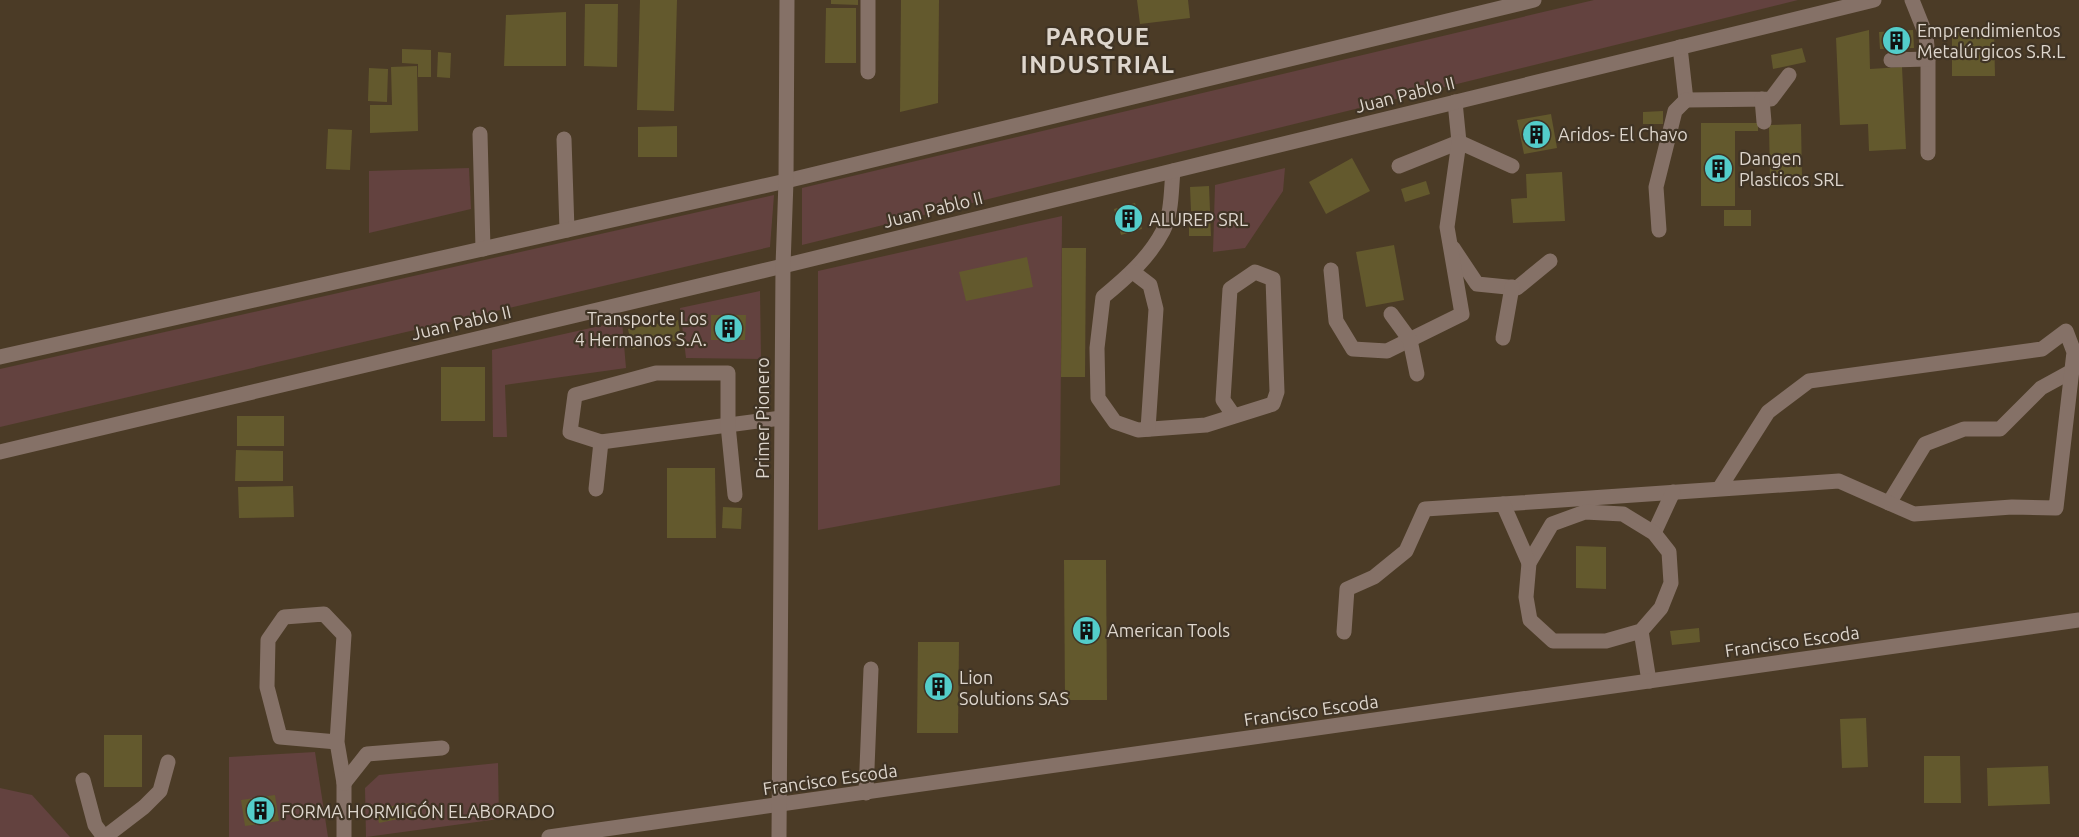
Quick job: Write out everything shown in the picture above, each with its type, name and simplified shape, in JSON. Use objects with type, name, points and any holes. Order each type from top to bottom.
[{"type":"street","name":"Primer Pionero","points":[[779,837],[787,0]]},
{"type":"street","points":[[868,0],[868,72]]},
{"type":"street","points":[[0,357],[786,181],[1534,0]]},
{"type":"street","name":"Juan Pablo II","points":[[0,452],[783,266],[1874,0]]},
{"type":"street","points":[[1912,0],[1926,35],[1928,153]]},
{"type":"street","points":[[1680,47],[1686,100]]},
{"type":"street","points":[[1891,60],[1928,59]]},
{"type":"street","points":[[1659,230],[1656,187],[1675,111],[1686,100],[1771,99],[1790,75]]},
{"type":"street","points":[[1762,99],[1764,122]]},
{"type":"street","points":[[1331,270],[1336,321],[1353,349],[1387,351],[1462,314],[1447,226],[1459,142],[1455,102]]},
{"type":"street","points":[[480,134],[483,249]]},
{"type":"street","points":[[564,139],[567,230]]},
{"type":"street","points":[[1399,166],[1459,142],[1512,166]]},
{"type":"street","points":[[1173,171],[1171,203],[1163,231],[1133,272],[1103,297],[1097,348],[1098,398],[1115,422],[1138,430],[1206,425],[1234,417],[1273,404],[1277,392],[1273,279],[1255,273],[1230,289],[1223,400],[1234,417]]},
{"type":"street","points":[[1450,243],[1477,284],[1517,288],[1550,261]]},
{"type":"street","points":[[1133,272],[1150,285],[1156,309],[1148,429]]},
{"type":"street","points":[[1503,338],[1512,287]]},
{"type":"street","points":[[1391,314],[1410,340],[1417,374]]},
{"type":"street","points":[[1344,632],[1347,589],[1374,577],[1406,551],[1425,509],[1839,481],[1914,514],[2012,507],[2056,508],[2074,352],[2066,331],[2042,349],[1809,381],[1768,412],[1719,489]]},
{"type":"street","points":[[1889,503],[1925,444],[1964,429],[2000,429],[2041,388],[2072,371]]},
{"type":"street","points":[[735,495],[728,425],[728,373],[656,373],[575,395],[570,432],[602,442],[728,425],[782,418]]},
{"type":"street","points":[[596,489],[602,442]]},
{"type":"street","points":[[1654,533],[1673,492]]},
{"type":"street","points":[[1503,504],[1529,563]]},
{"type":"street","points":[[1585,513],[1623,514],[1654,533],[1669,552],[1671,584],[1661,608],[1641,632],[1606,641],[1553,641],[1530,620],[1526,597],[1529,563],[1552,524],[1585,513]]},
{"type":"street","points":[[337,742],[280,737],[267,687],[268,640],[284,617],[324,614],[344,635],[337,742],[344,783],[344,837]]},
{"type":"street","name":"Francisco Escoda","points":[[549,837],[2079,620]]},
{"type":"street","points":[[1641,632],[1649,681]]},
{"type":"street","points":[[866,793],[871,669]]},
{"type":"street","points":[[344,783],[367,754],[442,748]]},
{"type":"street","points":[[83,780],[95,825],[105,837],[144,807],[160,791],[168,762]]},
{"type":"shaded area","points":[[0,0],[2079,0],[2079,837],[0,837]]},
{"type":"shaded area","points":[[1594,0],[1798,0],[802,245],[802,188]]},
{"type":"shaded area","points":[[469,168],[471,209],[369,233],[369,171]]},
{"type":"shaded area","points":[[1285,168],[1283,191],[1245,248],[1213,252],[1215,185]]},
{"type":"shaded area","points":[[774,195],[770,247],[0,427],[0,369]]},
{"type":"shaded area","points":[[1062,216],[1060,485],[818,530],[818,271]]},
{"type":"shaded area","points":[[760,291],[761,359],[686,358],[680,308]]},
{"type":"shaded area","points":[[622,321],[626,368],[505,385],[507,437],[493,437],[492,350]]},
{"type":"shaded area","points":[[315,752],[328,837],[229,837],[229,757]]},
{"type":"shaded area","points":[[498,763],[499,819],[366,837],[365,788],[379,775]]},
{"type":"shaded area","points":[[0,788],[32,795],[70,837],[0,837]]},
{"type":"building","points":[[640,0],[677,0],[674,111],[637,110]]},
{"type":"building","points":[[831,0],[858,0],[858,5],[831,4]]},
{"type":"building","points":[[901,0],[939,0],[938,103],[900,112]]},
{"type":"building","points":[[1137,0],[1188,0],[1190,18],[1140,24]]},
{"type":"building","points":[[585,4],[618,4],[617,67],[584,66]]},
{"type":"building","points":[[826,8],[856,8],[856,63],[825,63]]},
{"type":"building","points":[[566,12],[566,66],[504,66],[506,15]]},
{"type":"building","points":[[1869,30],[1870,69],[1902,67],[1906,149],[1869,151],[1868,124],[1840,125],[1836,38]]},
{"type":"building","name":"Emprendimientos Metalúrgicos S.R.L","points":[[1913,30],[1914,48],[1880,49],[1879,32]]},
{"type":"building","points":[[1994,31],[1995,76],[1952,76],[1952,32]]},
{"type":"building","points":[[1802,48],[1806,62],[1773,69],[1771,55]]},
{"type":"building","points":[[402,49],[431,50],[431,77],[418,77],[418,64],[402,63]]},
{"type":"building","points":[[438,52],[451,53],[450,78],[437,77]]},
{"type":"building","points":[[417,66],[418,131],[370,133],[370,105],[392,105],[391,67]]},
{"type":"building","points":[[369,68],[388,69],[387,102],[368,101]]},
{"type":"building","points":[[1663,111],[1663,124],[1643,124],[1643,112]]},
{"type":"building","name":"Aridos- El Chavo","points":[[1551,114],[1557,148],[1524,154],[1517,120]]},
{"type":"building","name":"Dangen Plasticos SRL","points":[[1701,123],[1758,123],[1758,131],[1735,131],[1735,206],[1701,206]]},
{"type":"building","points":[[1801,124],[1802,180],[1770,181],[1769,125]]},
{"type":"building","points":[[677,126],[677,157],[638,157],[638,127]]},
{"type":"building","points":[[328,129],[352,130],[350,170],[326,169]]},
{"type":"building","points":[[1352,158],[1370,191],[1326,214],[1309,182]]},
{"type":"building","points":[[1562,172],[1565,221],[1513,223],[1511,199],[1527,198],[1526,174]]},
{"type":"building","points":[[1426,181],[1430,194],[1405,202],[1401,189]]},
{"type":"building","points":[[1209,186],[1210,211],[1191,211],[1190,187]]},
{"type":"building","name":"ALUREP SRL","points":[[1135,203],[1142,229],[1121,235],[1114,209]]},
{"type":"building","points":[[1724,210],[1751,210],[1751,226],[1724,226]]},
{"type":"building","points":[[1189,215],[1210,215],[1211,236],[1189,236]]},
{"type":"building","points":[[1394,245],[1404,300],[1366,307],[1356,252]]},
{"type":"building","points":[[1062,248],[1086,248],[1085,377],[1061,377]]},
{"type":"building","points":[[1027,257],[1033,287],[966,301],[959,272]]},
{"type":"building","name":"Transporte Los 4 Hermanos S.A.","points":[[711,315],[746,315],[745,340],[711,340]]},
{"type":"building","points":[[678,320],[681,340],[632,349],[628,329]]},
{"type":"building","points":[[441,367],[485,367],[485,421],[441,421]]},
{"type":"building","points":[[237,416],[284,416],[284,446],[237,446]]},
{"type":"building","points":[[236,450],[283,451],[283,481],[235,481]]},
{"type":"building","points":[[667,468],[715,468],[716,538],[667,538]]},
{"type":"building","points":[[293,486],[294,517],[239,518],[238,487]]},
{"type":"building","points":[[723,507],[742,508],[741,529],[722,528]]},
{"type":"building","points":[[1576,546],[1606,547],[1606,589],[1576,588]]},
{"type":"building","name":"American Tools","points":[[1064,560],[1106,560],[1107,700],[1065,700]]},
{"type":"building","points":[[1699,628],[1700,642],[1672,645],[1670,631]]},
{"type":"building","name":"Lion Solutions SAS","points":[[918,642],[959,642],[958,733],[917,733]]},
{"type":"building","points":[[1866,718],[1868,767],[1842,768],[1840,719]]},
{"type":"building","points":[[104,735],[142,735],[142,787],[104,787]]},
{"type":"building","points":[[1924,756],[1960,756],[1961,803],[1924,803]]},
{"type":"building","points":[[2048,766],[2050,804],[1988,806],[1987,768]]},
{"type":"building","name":"FORMA HORMIGÓN ELABORADO","points":[[275,795],[279,821],[245,826],[241,800]]},
{"type":"building","points":[[410,803],[412,816],[379,823],[376,809]]},
{"type":"place","name":"Emprendimientos Metalúrgicos S.R.L","points":[[1896,40]]},
{"type":"place","name":"Aridos- El Chavo","points":[[1537,134]]},
{"type":"place","name":"Dangen Plasticos SRL","points":[[1718,168]]},
{"type":"place","name":"ALUREP SRL","points":[[1128,219]]},
{"type":"place","name":"Transporte Los 4 Hermanos S.A.","points":[[728,328]]},
{"type":"place","name":"American Tools","points":[[1086,630]]},
{"type":"place","name":"Lion Solutions SAS","points":[[938,687]]},
{"type":"place","name":"FORMA HORMIGÓN ELABORADO","points":[[260,811]]},
{"type":"district","name":"PARQUE INDUSTRIAL","points":[[1098,50]]}]
